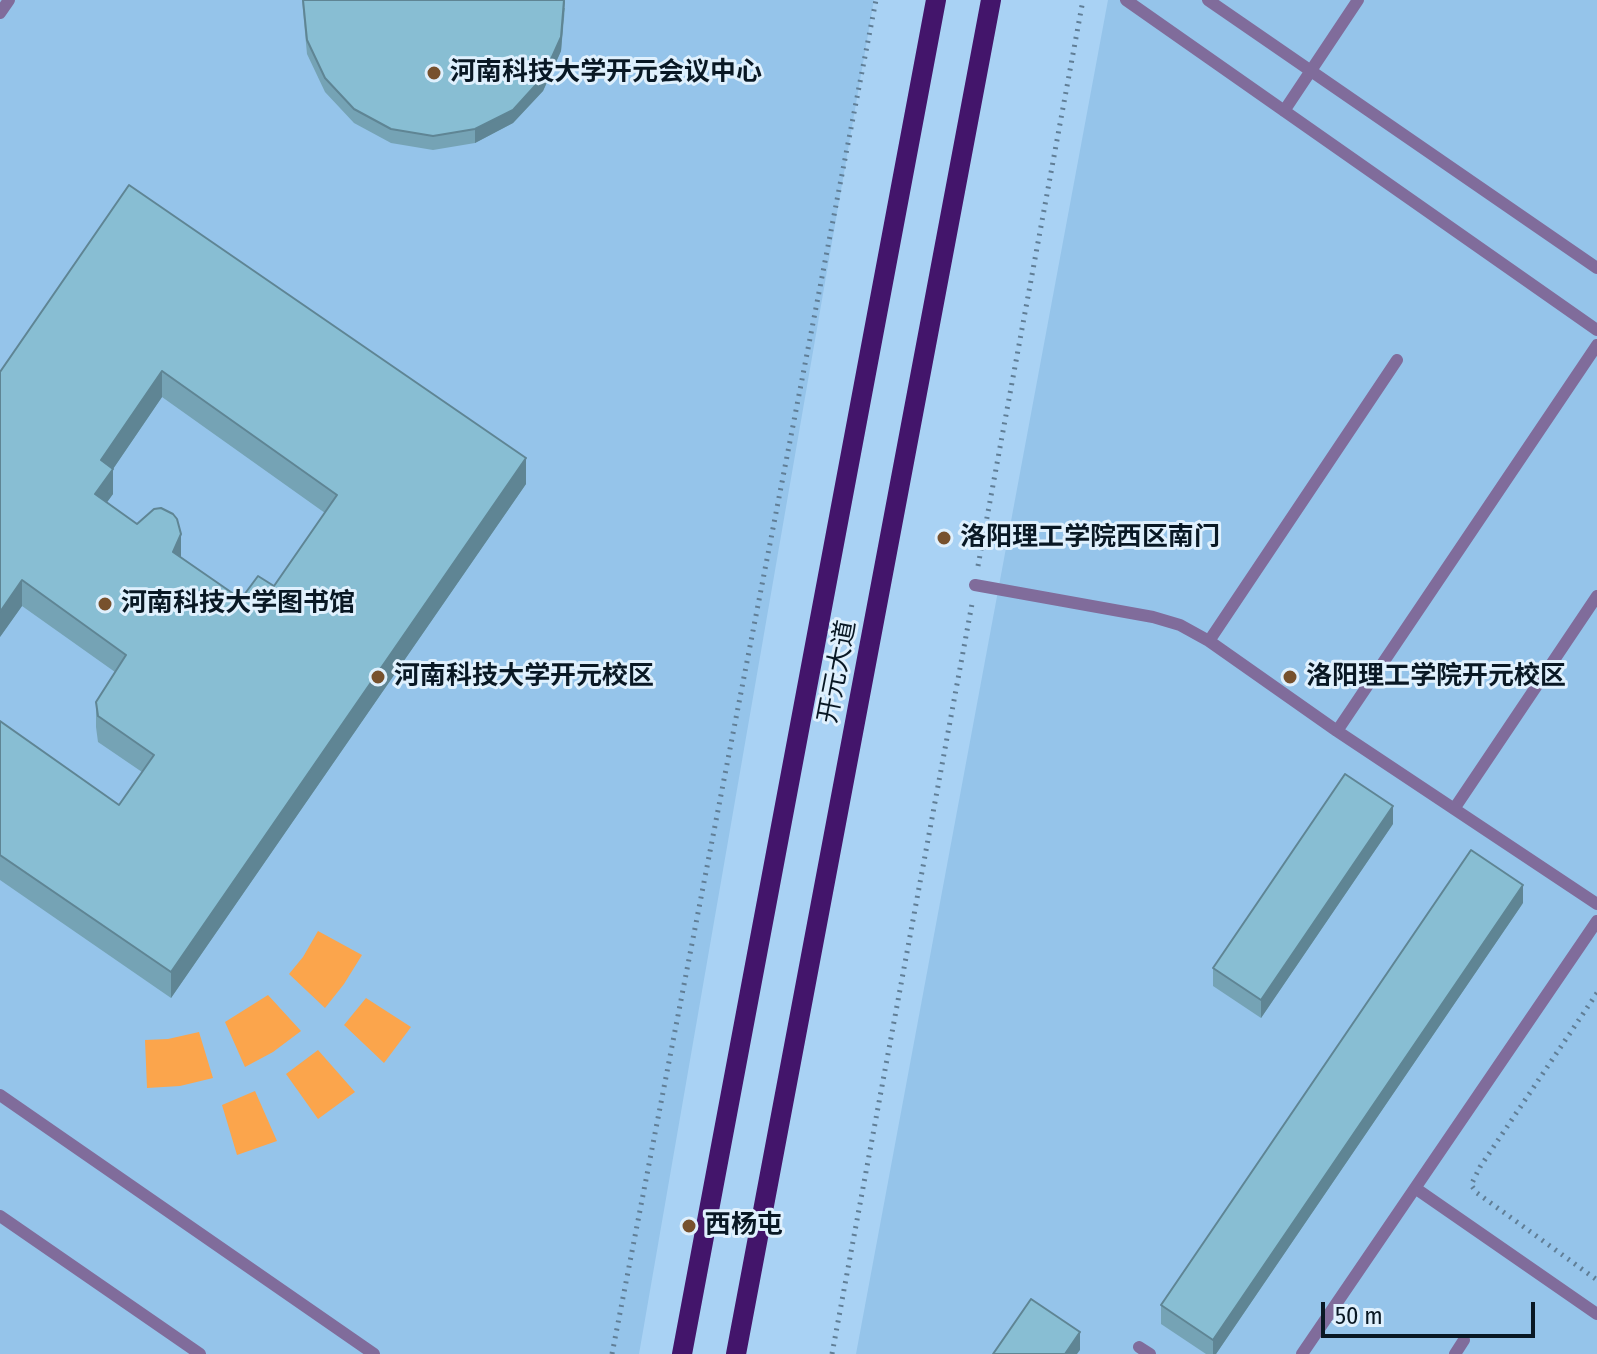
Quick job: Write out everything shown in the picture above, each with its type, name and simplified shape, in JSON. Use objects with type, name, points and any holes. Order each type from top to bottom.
[{"type":"main road","name":"开元大道","points":[[682,1354],[936,0]]},
{"type":"main road","name":"开元大道","points":[[736,1354],[991,0]]},
{"type":"lane","points":[[0,13],[9,0]]},
{"type":"lane","points":[[1126,0],[1597,330]]},
{"type":"lane","points":[[1208,0],[1597,268]]},
{"type":"lane","points":[[1284,111],[1358,0]]},
{"type":"lane","points":[[1337,731],[1597,345]]},
{"type":"lane","points":[[1209,641],[1397,360]]},
{"type":"lane","points":[[975,585],[1153,617],[1180,625],[1209,641],[1337,731],[1597,904]]},
{"type":"lane","points":[[1454,809],[1597,596]]},
{"type":"lane","points":[[1302,1354],[1597,921]]},
{"type":"lane","points":[[0,1095],[374,1354]]},
{"type":"lane","points":[[1415,1188],[1597,1314]]},
{"type":"lane","points":[[0,1216],[200,1354]]},
{"type":"lane","points":[[1455,1354],[1464,1340]]},
{"type":"path","points":[[612,1354],[876,0]]},
{"type":"path","points":[[832,1354],[1083,0]]},
{"type":"path","points":[[1597,993],[1471,1185],[1477,1193],[1597,1280]]},
{"type":"shaded area","name":"河南科技大学开元校区","points":[[0,0],[874,0],[639,1354],[0,1354]]},
{"type":"shaded area","name":"洛阳理工学院开元校区","points":[[1108,0],[1597,0],[1597,1354],[856,1354]]},
{"type":"shaded area","points":[[318,931],[362,955],[325,1008],[289,974]]},
{"type":"shaded area","points":[[268,995],[301,1031],[273,1052],[245,1067],[225,1022]]},
{"type":"shaded area","points":[[366,998],[411,1027],[384,1063],[344,1025]]},
{"type":"shaded area","points":[[199,1032],[213,1078],[180,1086],[147,1088],[145,1040]]},
{"type":"shaded area","points":[[318,1050],[355,1092],[318,1119],[286,1074]]},
{"type":"shaded area","points":[[255,1091],[277,1141],[237,1155],[222,1105]]},
{"type":"building","name":"河南科技大学开元会议中心","points":[[303,0],[564,0],[561,37],[543,77],[513,110],[475,129],[433,136],[391,129],[354,109],[325,78],[307,40]]},
{"type":"building","name":"河南科技大学图书馆","points":[[129,185],[526,458],[171,972],[0,855],[0,721],[119,805],[154,755],[98,716],[96,702],[126,655],[22,580],[0,612],[0,372]],"holes":[[[162,371],[337,495],[274,586],[258,576],[241,599],[173,552],[181,534],[173,514],[161,508],[154,509],[137,524],[95,494],[113,469],[101,460]]]},
{"type":"building","points":[[1345,774],[1393,806],[1261,1000],[1213,968]]},
{"type":"building","points":[[1471,850],[1523,885],[1213,1340],[1161,1305]]},
{"type":"building","points":[[1031,1299],[1080,1332],[1065,1354],[993,1354]]},
{"type":"place","name":"河南科技大学开元会议中心","points":[[434,73]]},
{"type":"place","name":"洛阳理工学院西区南门","points":[[944,538]]},
{"type":"place","name":"河南科技大学图书馆","points":[[105,604]]},
{"type":"place","name":"河南科技大学开元校区","points":[[378,677]]},
{"type":"place","name":"洛阳理工学院开元校区","points":[[1290,677]]},
{"type":"place","name":"西杨屯","points":[[689,1226]]}]
